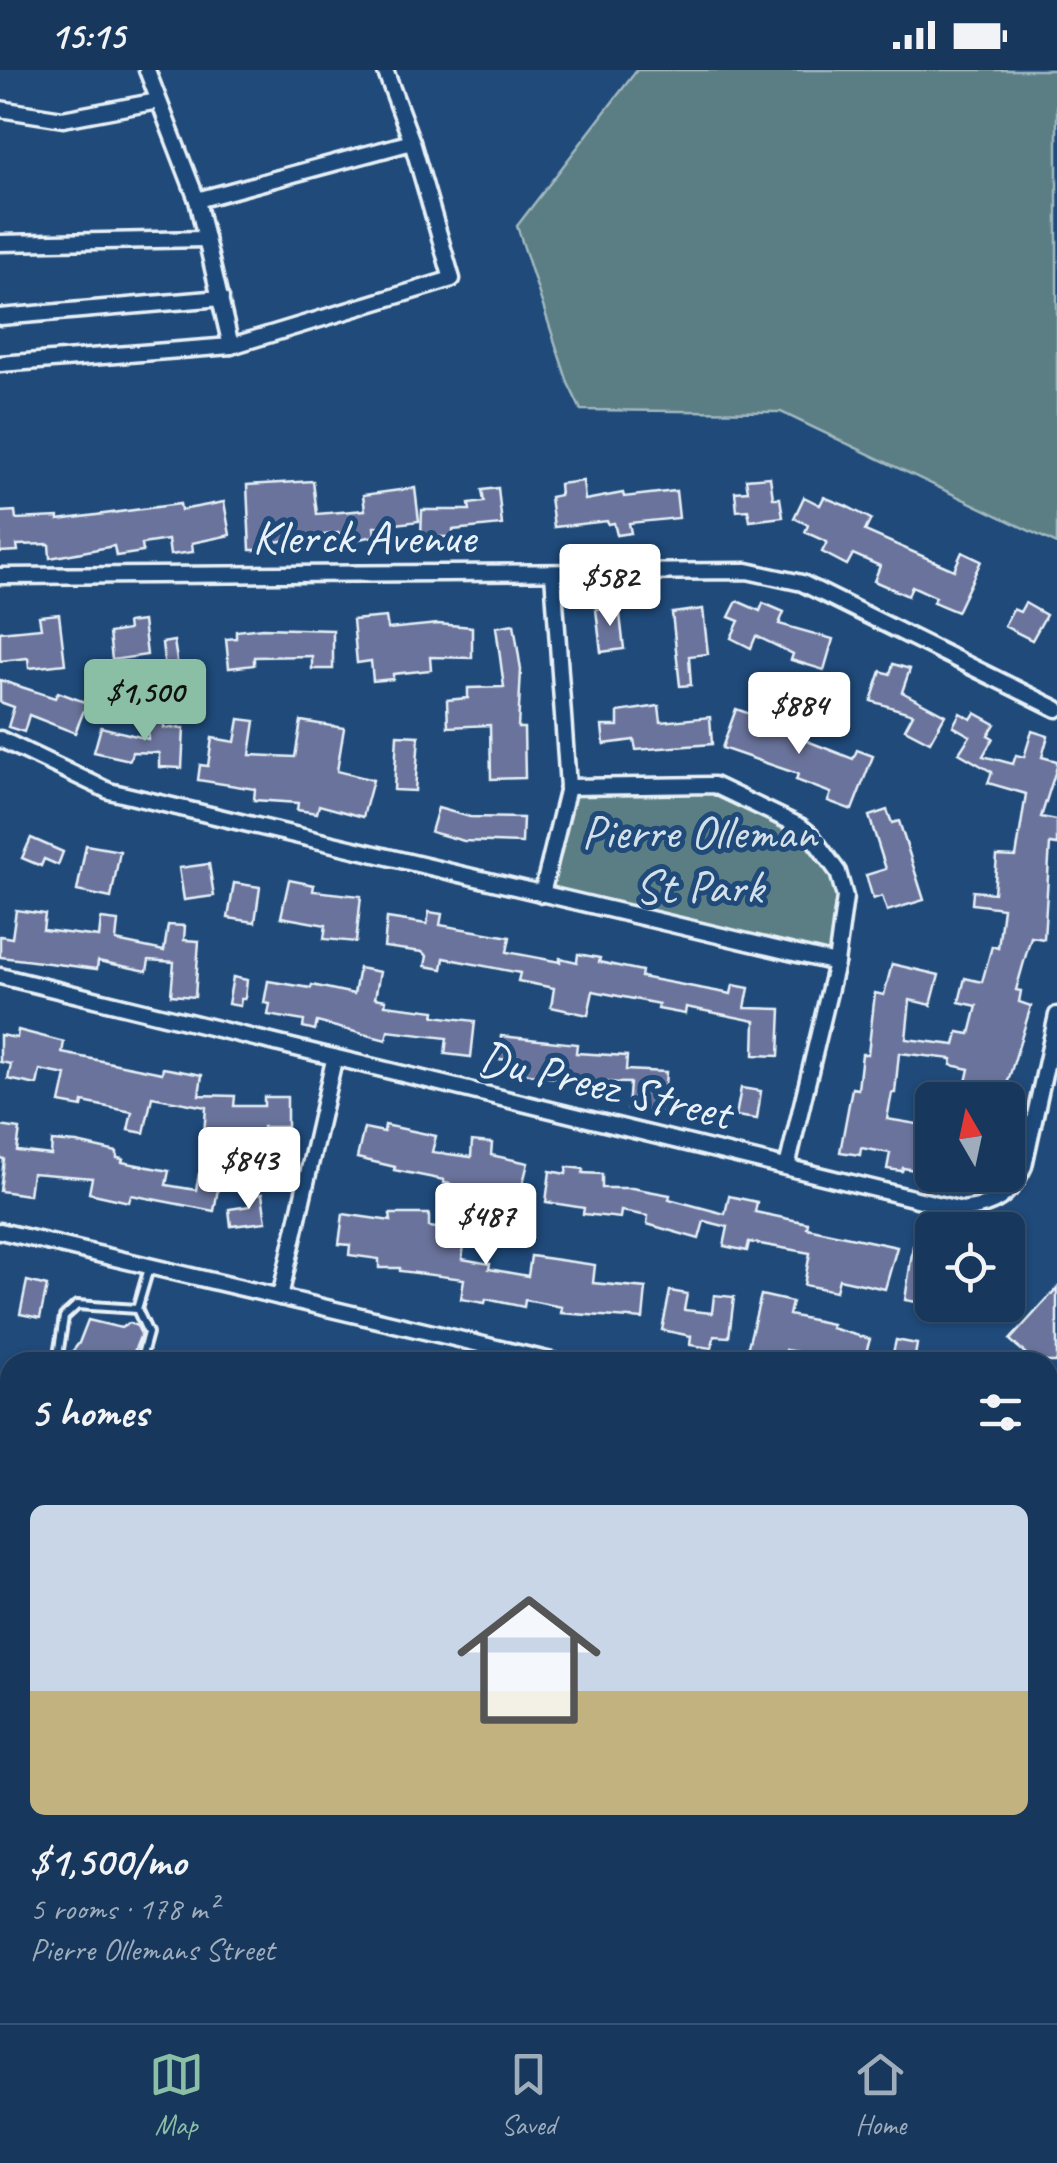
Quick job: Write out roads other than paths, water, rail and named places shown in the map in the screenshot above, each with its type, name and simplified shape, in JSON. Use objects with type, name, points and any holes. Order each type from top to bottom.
[{"type":"street","points":[[147,70],[197,200],[231,346]]},
{"type":"street","points":[[0,364],[231,346],[452,278],[412,142],[385,70]]},
{"type":"street","points":[[0,109],[63,119],[158,101]]},
{"type":"street","points":[[197,200],[412,142]]},
{"type":"street","points":[[0,244],[206,239]]},
{"type":"street","points":[[0,317],[221,298]]},
{"type":"street","name":"Klerck Avenue","points":[[0,576],[718,570],[773,575],[802,583],[1057,709]]},
{"type":"street","points":[[542,894],[568,786],[554,574]]},
{"type":"street","points":[[0,739],[109,791],[836,962]]},
{"type":"street","points":[[568,786],[714,785],[800,826],[838,872],[845,897],[836,962],[787,1167]]},
{"type":"street","name":"Du Preez Street","points":[[0,976],[962,1210],[1003,1199],[1024,1166],[1057,1015]]},
{"type":"street","points":[[280,1298],[334,1060]]},
{"type":"street","points":[[0,1231],[513,1352]]},
{"type":"lane","points":[[143,1352],[148,1334],[137,1309],[150,1266]]},
{"type":"lane","points":[[59,1352],[64,1317],[77,1305],[137,1309]]},
{"type":"park label","name":"Pierre Olleman St Park","points":[[699,860]]}]
